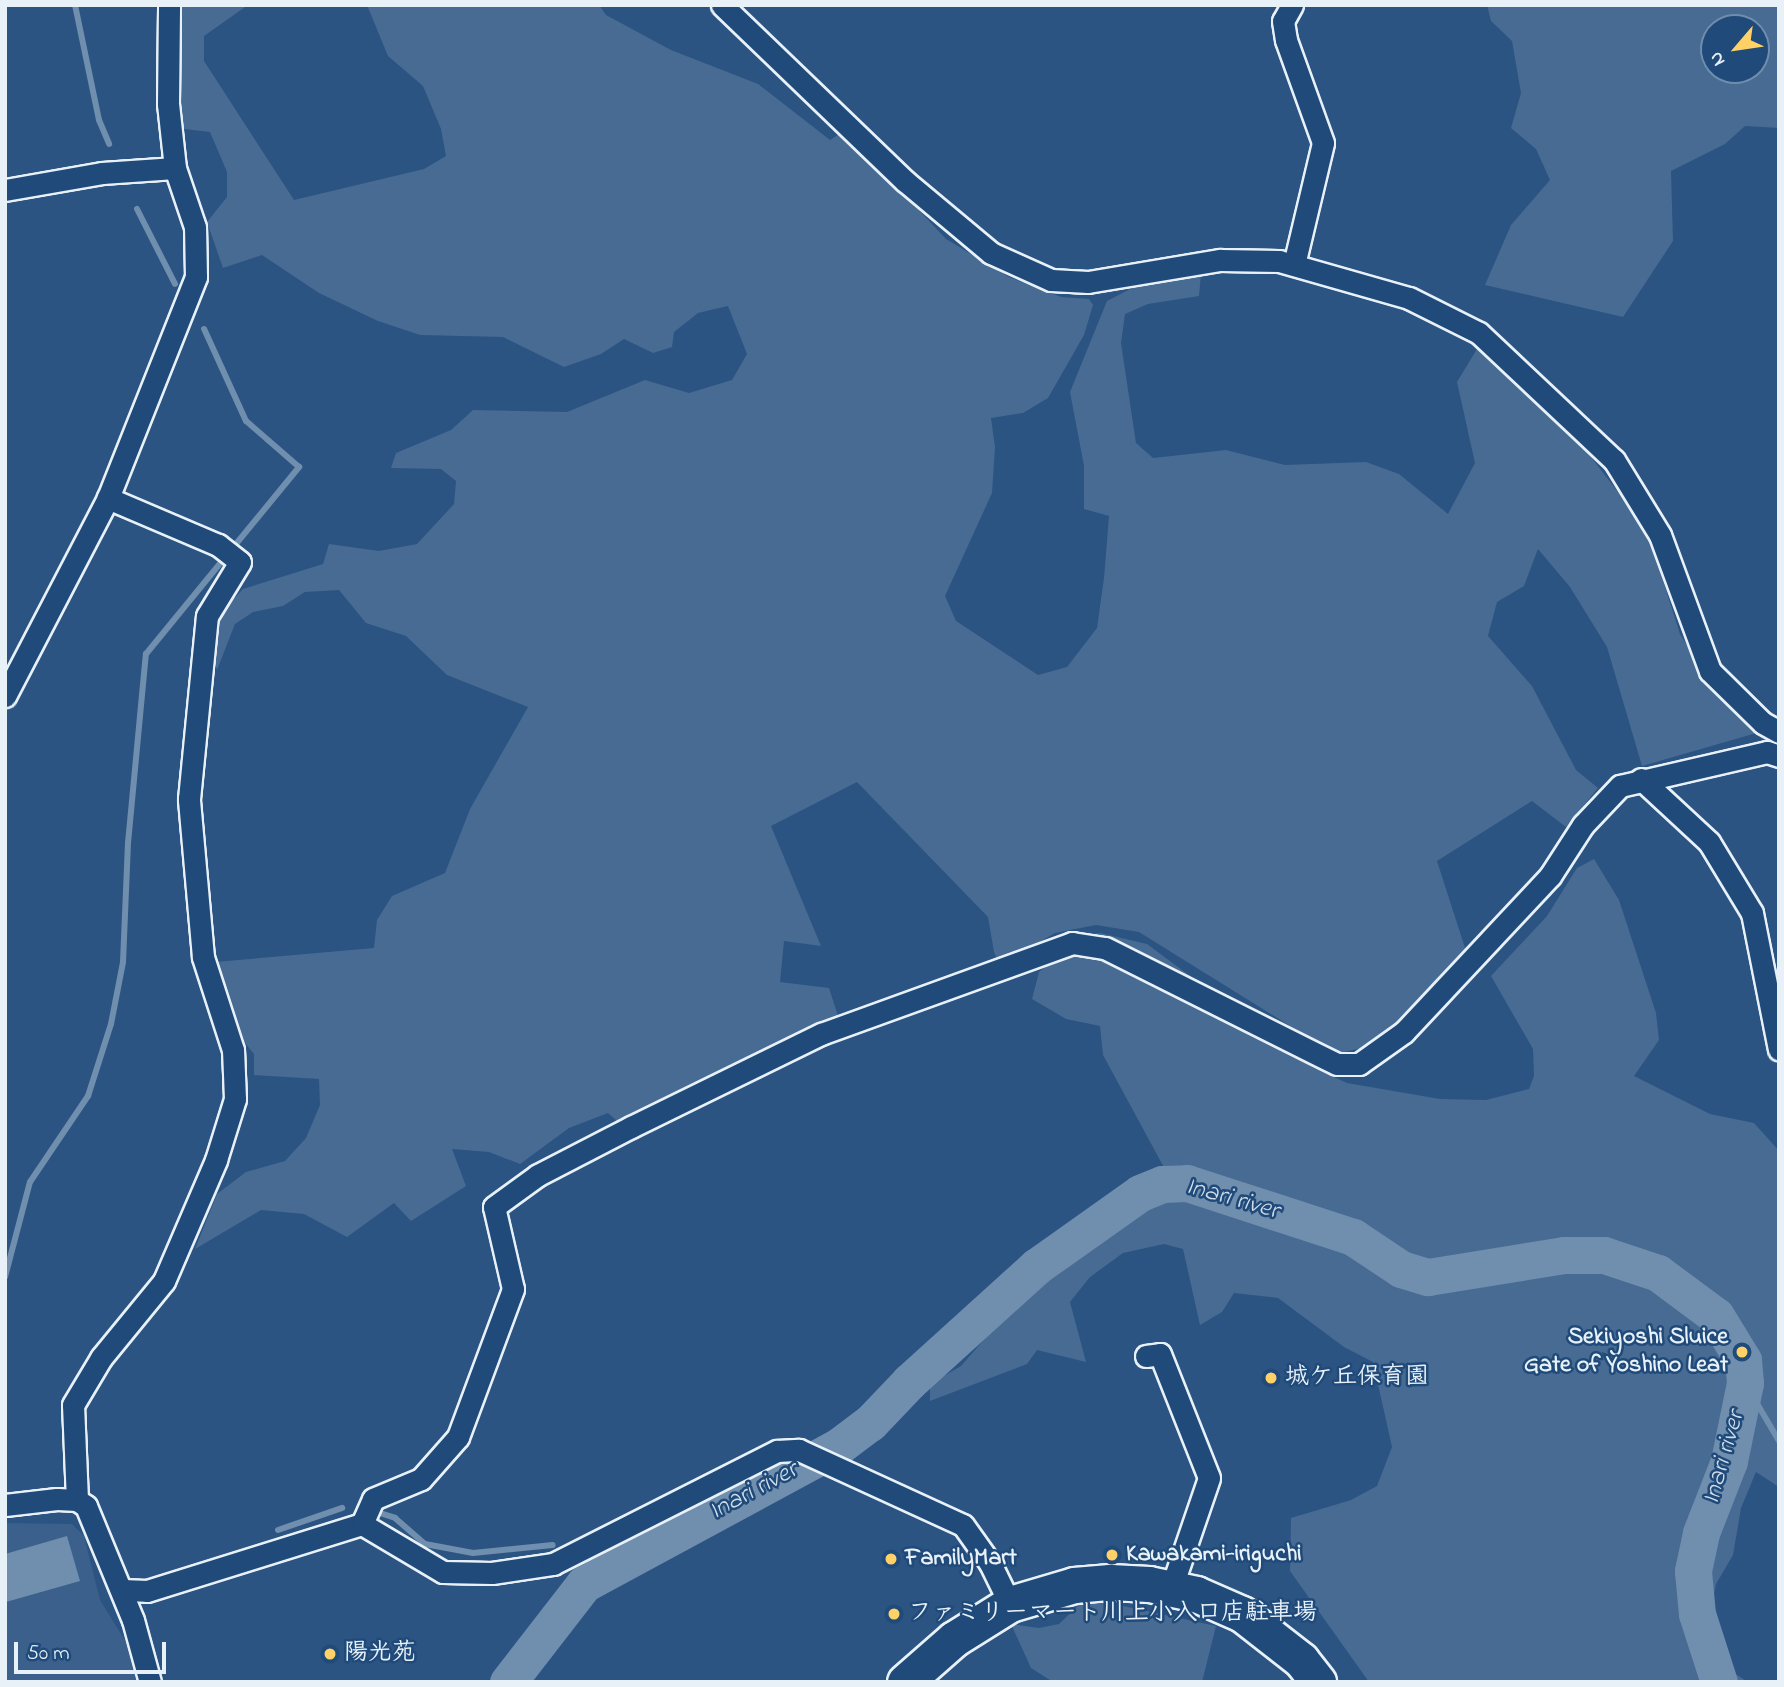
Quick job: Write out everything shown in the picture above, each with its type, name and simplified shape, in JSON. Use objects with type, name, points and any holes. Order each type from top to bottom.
[{"type":"main road","points":[[905,1682],[954,1639],[1010,1604],[1074,1585],[1136,1583],[1171,1589],[1242,1614],[1301,1660],[1318,1682]]},
{"type":"street","points":[[5,696],[108,498],[196,277],[191,205],[175,167],[168,104],[169,5]]},
{"type":"street","points":[[722,5],[905,181],[991,253],[1026,270],[1072,284],[1220,260],[1294,265],[1435,308],[1479,333],[1513,362],[1614,460],[1660,535],[1710,670],[1763,723],[1779,732]]},
{"type":"street","points":[[1292,5],[1283,21],[1286,40],[1323,143],[1294,265]]},
{"type":"street","points":[[5,190],[102,173],[175,167]]},
{"type":"street","points":[[77,1500],[73,1405],[101,1358],[164,1281],[216,1160],[235,1099],[233,1050],[203,957],[190,799],[207,617],[240,562],[218,545],[108,498]]},
{"type":"street","points":[[362,1524],[373,1499],[421,1479],[458,1437],[513,1289],[494,1206],[530,1180],[821,1034],[1072,943],[1105,948],[1337,1064],[1360,1064],[1404,1032],[1550,876],[1568,844],[1608,796],[1641,779],[1767,752],[1779,756]]},
{"type":"street","points":[[1641,779],[1709,842],[1752,914],[1779,1049]]},
{"type":"street","points":[[1146,1356],[1160,1354],[1209,1478],[1171,1589]]},
{"type":"street","points":[[122,1590],[147,1591],[362,1524],[443,1572],[492,1573],[553,1564],[777,1451],[799,1450],[963,1525],[990,1563],[1010,1604]]},
{"type":"street","points":[[5,1505],[77,1500],[86,1506],[122,1590],[150,1682]]},
{"type":"shaded area","points":[[177,5],[248,5],[204,36],[204,61],[294,200],[424,169],[446,156],[441,129],[423,86],[388,56],[367,5],[599,5],[606,15],[671,50],[758,84],[830,140],[844,131],[946,239],[1009,277],[1061,297],[1089,299],[1093,305],[1084,335],[1048,398],[1023,413],[991,418],[995,447],[992,493],[945,596],[956,621],[1038,675],[1067,667],[1097,628],[1104,578],[1109,516],[1084,509],[1084,466],[1070,392],[1107,301],[1134,287],[1201,274],[1199,296],[1148,304],[1125,314],[1121,343],[1136,443],[1153,458],[1226,450],[1285,465],[1366,462],[1399,474],[1448,514],[1475,463],[1457,382],[1477,349],[1511,380],[1552,407],[1629,506],[1654,552],[1680,634],[1707,676],[1767,730],[1642,766],[1607,647],[1570,587],[1538,549],[1524,586],[1497,602],[1488,636],[1532,686],[1576,770],[1598,788],[1566,827],[1532,801],[1437,861],[1466,951],[1393,1027],[1366,1047],[1340,1053],[1316,1042],[1139,932],[1096,925],[1055,933],[1041,941],[1021,974],[1008,981],[994,952],[988,917],[857,782],[771,826],[821,946],[784,941],[780,982],[829,988],[838,1016],[636,1138],[608,1113],[569,1128],[520,1164],[489,1152],[452,1149],[466,1186],[411,1221],[394,1203],[347,1237],[304,1214],[261,1210],[195,1249],[217,1194],[246,1172],[285,1161],[306,1138],[320,1105],[319,1079],[254,1075],[254,1054],[215,1006],[215,962],[374,948],[377,920],[392,896],[445,873],[470,809],[528,707],[447,675],[406,636],[366,623],[339,590],[305,592],[283,606],[253,612],[235,624],[217,670],[209,646],[227,606],[243,589],[323,564],[329,544],[379,551],[417,544],[454,504],[456,481],[441,469],[391,468],[396,453],[451,430],[473,410],[567,412],[645,380],[689,393],[732,380],[747,354],[728,306],[698,313],[674,332],[672,347],[653,353],[624,339],[601,354],[564,367],[503,337],[420,335],[378,321],[319,293],[262,255],[223,268],[207,222],[227,197],[227,172],[210,132],[176,128]]},
{"type":"shaded area","points":[[1487,5],[1779,5],[1779,128],[1745,126],[1725,144],[1671,171],[1673,241],[1623,317],[1485,285],[1511,225],[1550,180],[1536,149],[1511,128],[1521,93],[1512,41],[1491,21]]},
{"type":"shaded area","points":[[1594,859],[1619,900],[1656,1013],[1659,1040],[1634,1076],[1710,1114],[1754,1123],[1779,1151],[1779,1487],[1756,1472],[1741,1508],[1733,1555],[1716,1584],[1709,1619],[1726,1668],[1748,1682],[1369,1682],[1290,1571],[1291,1518],[1351,1500],[1377,1486],[1392,1447],[1373,1362],[1344,1347],[1278,1298],[1234,1293],[1222,1312],[1200,1325],[1183,1249],[1164,1244],[1123,1253],[1090,1277],[1070,1302],[1086,1362],[1037,1350],[1027,1364],[930,1401],[930,1384],[961,1366],[995,1327],[1021,1263],[1090,1209],[1146,1177],[1167,1173],[1103,1055],[1100,1026],[1066,1019],[1032,999],[1039,972],[1053,961],[1068,938],[1100,933],[1147,944],[1314,1068],[1347,1083],[1440,1099],[1486,1100],[1529,1089],[1534,1076],[1533,1049],[1491,976],[1547,916],[1577,868]]},
{"type":"shaded area","points":[[5,1523],[72,1524],[84,1536],[100,1600],[126,1642],[137,1682],[5,1682]]},
{"type":"shaded area","points":[[67,1536],[80,1581],[6,1602],[5,1554]]},
{"type":"shaded area","points":[[1095,1600],[1216,1626],[1202,1682],[1053,1682],[1031,1668],[1011,1624],[1039,1628],[1059,1624],[1079,1605]]},
{"type":"waterway","points":[[75,5],[99,120],[109,144]]},
{"type":"waterway","points":[[137,209],[175,284]]},
{"type":"waterway","points":[[5,1277],[30,1182],[88,1096],[111,1024],[123,962],[128,843],[146,654],[299,467],[246,421],[204,329]]},
{"type":"waterway","name":"Inari river","points":[[508,1682],[584,1584],[839,1446],[870,1423],[909,1382],[1037,1266],[1140,1193],[1162,1184],[1187,1183],[1353,1237],[1401,1269],[1428,1277],[1564,1255],[1604,1255],[1658,1273],[1716,1316],[1743,1360],[1745,1383],[1729,1461],[1701,1533],[1693,1571],[1697,1614],[1719,1682]]},
{"type":"waterway","points":[[1745,1383],[1779,1441]]},
{"type":"waterway","points":[[278,1530],[342,1508]]},
{"type":"waterway","points":[[380,1513],[395,1518],[425,1544],[473,1553],[553,1545]]},
{"type":"waterway","points":[[590,1562],[608,1572]]},
{"type":"place","name":"Sekiyoshi Sluice Gate of Yoshino Leat","points":[[1742,1352]]},
{"type":"place","name":"城ケ丘保育園","points":[[1271,1378]]},
{"type":"place","name":"Kawakami-iriguchi","points":[[1112,1555]]},
{"type":"place","name":"FamilyMart","points":[[891,1559]]},
{"type":"place","name":"ファミリーマート川上小入口店駐車場","points":[[894,1614]]},
{"type":"place","name":"陽光苑","points":[[330,1654]]}]
